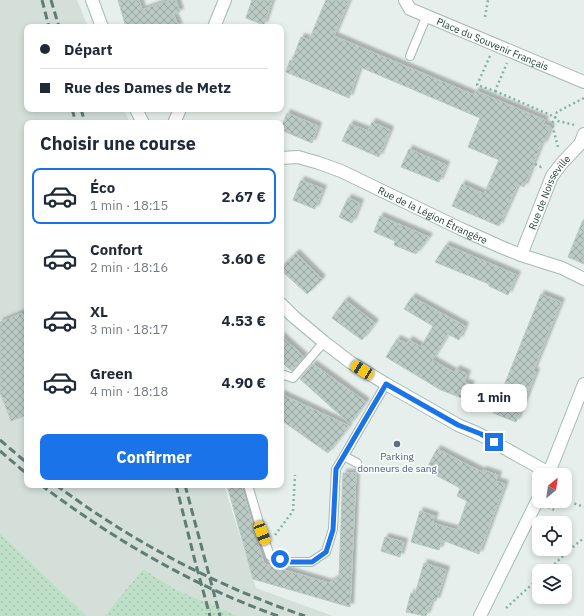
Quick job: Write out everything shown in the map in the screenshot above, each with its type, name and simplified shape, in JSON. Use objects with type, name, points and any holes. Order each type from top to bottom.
[{"type":"street","points":[[92,0],[101,24]]},
{"type":"street","points":[[215,24],[225,0]]},
{"type":"street","name":"Place du Souvenir Français","points":[[405,0],[410,8],[427,16],[584,82]]},
{"type":"street","name":"Rue de Noisseville","points":[[521,255],[552,176],[580,144],[581,130]]},
{"type":"street","name":"Rue de la Légion Étrangère","points":[[284,158],[298,158],[319,163],[341,171],[461,229],[521,255],[562,268],[584,279]]},
{"type":"street","points":[[284,307],[294,317],[350,362],[458,425],[481,434],[539,468]]},
{"type":"street","points":[[552,468],[584,384]]},
{"type":"street","points":[[480,616],[534,508]]},
{"type":"lane","points":[[410,56],[427,16]]},
{"type":"lane","points":[[284,375],[293,378],[324,342]]},
{"type":"lane","points":[[249,488],[270,556],[290,562],[312,562],[326,552],[333,530],[336,469],[386,384]]},
{"type":"lane","points":[[344,456],[357,463]]},
{"type":"path","points":[[485,17],[488,0]]},
{"type":"path","points":[[494,44],[477,85],[581,130]]},
{"type":"path","points":[[495,92],[512,51]]},
{"type":"path","points":[[555,152],[558,147],[552,124],[557,112],[584,98]]},
{"type":"path","points":[[535,164],[541,167],[546,164]]},
{"type":"path","points":[[267,546],[293,510],[295,475]]},
{"type":"path","points":[[572,503],[584,507]]},
{"type":"path","points":[[555,564],[584,538]]},
{"type":"path","points":[[506,608],[532,584]]},
{"type":"shaded area","points":[[0,0],[77,0],[87,24],[24,24],[24,112],[125,112],[129,120],[24,120],[24,488],[225,488],[256,588],[333,616],[238,616],[175,589],[143,569],[104,616],[87,616],[0,533]]},
{"type":"green space","points":[[0,533],[87,616],[0,616]]},
{"type":"green space","points":[[143,569],[175,589],[238,616],[104,616]]},
{"type":"building","points":[[118,0],[139,0],[142,10],[171,0],[176,0],[180,12],[173,14],[178,24],[125,24]]},
{"type":"building","points":[[252,0],[272,0],[264,24],[246,18]]},
{"type":"building","points":[[326,0],[349,0],[334,36],[474,95],[476,91],[545,120],[543,124],[551,127],[543,145],[541,144],[524,187],[518,184],[499,226],[452,206],[462,184],[484,194],[499,160],[468,147],[480,118],[360,67],[349,98],[286,72],[301,37],[309,40]]},
{"type":"building","points":[[287,113],[318,126],[312,143],[284,131],[284,120]]},
{"type":"building","points":[[372,122],[390,130],[379,157],[342,141],[350,124],[368,131]]},
{"type":"building","points":[[409,149],[446,165],[439,182],[401,167]]},
{"type":"building","points":[[301,180],[323,189],[315,209],[293,200]]},
{"type":"building","points":[[348,198],[360,203],[352,223],[339,217]]},
{"type":"building","points":[[380,216],[429,237],[416,254],[394,245],[395,241],[374,232]]},
{"type":"building","points":[[584,220],[584,264],[568,257]]},
{"type":"building","points":[[446,245],[517,275],[508,295],[489,286],[489,284],[435,262]]},
{"type":"building","points":[[296,253],[322,279],[307,294],[284,273],[284,265]]},
{"type":"building","points":[[541,294],[561,302],[533,371],[536,372],[516,422],[493,413]]},
{"type":"building","points":[[412,297],[465,326],[459,340],[448,334],[432,360],[455,373],[456,369],[467,374],[464,382],[471,385],[464,399],[439,389],[386,357],[397,339],[407,344],[409,340],[421,347],[433,326],[404,309]]},
{"type":"building","points":[[345,300],[375,323],[362,340],[332,318]]},
{"type":"building","points":[[22,313],[24,318],[24,416],[11,421],[0,392],[0,322]]},
{"type":"building","points":[[284,339],[304,357],[292,371],[284,364]]},
{"type":"building","points":[[313,364],[366,402],[350,424],[300,379]]},
{"type":"building","points":[[284,395],[349,426],[328,453],[284,422]]},
{"type":"building","points":[[437,449],[482,472],[483,470],[498,475],[496,481],[505,484],[479,554],[442,540],[439,550],[411,542],[420,511],[435,516],[432,523],[457,530],[467,501],[457,496],[460,488],[426,470]]},
{"type":"building","points":[[343,473],[356,473],[350,607],[253,579],[228,488],[242,488],[264,564],[329,583],[339,577]]},
{"type":"building","points":[[385,537],[404,542],[400,557],[381,551]]},
{"type":"building","points":[[424,563],[446,570],[436,601],[432,600],[426,616],[406,612],[411,593],[415,594]]},
{"type":"railway","points":[[42,0],[48,24]]},
{"type":"railway","points":[[51,0],[58,24]]},
{"type":"railway","points":[[73,112],[75,120]]},
{"type":"railway","points":[[82,112],[84,120]]},
{"type":"railway","points":[[0,440],[24,460]]},
{"type":"railway","points":[[0,451],[24,471]]},
{"type":"railway","points":[[45,488],[96,524],[155,560],[215,590],[278,616]]},
{"type":"railway","points":[[60,488],[114,525],[175,560],[239,591],[305,616]]},
{"type":"railway","points":[[177,488],[210,616]]},
{"type":"railway","points":[[186,488],[220,616]]},
{"type":"place","name":"Parking donneurs de sang","points":[[397,444]]},
{"type":"route","points":[[280,559],[290,562],[312,562],[326,552],[333,530],[336,469],[386,384],[458,425],[481,434],[494,442]]}]
